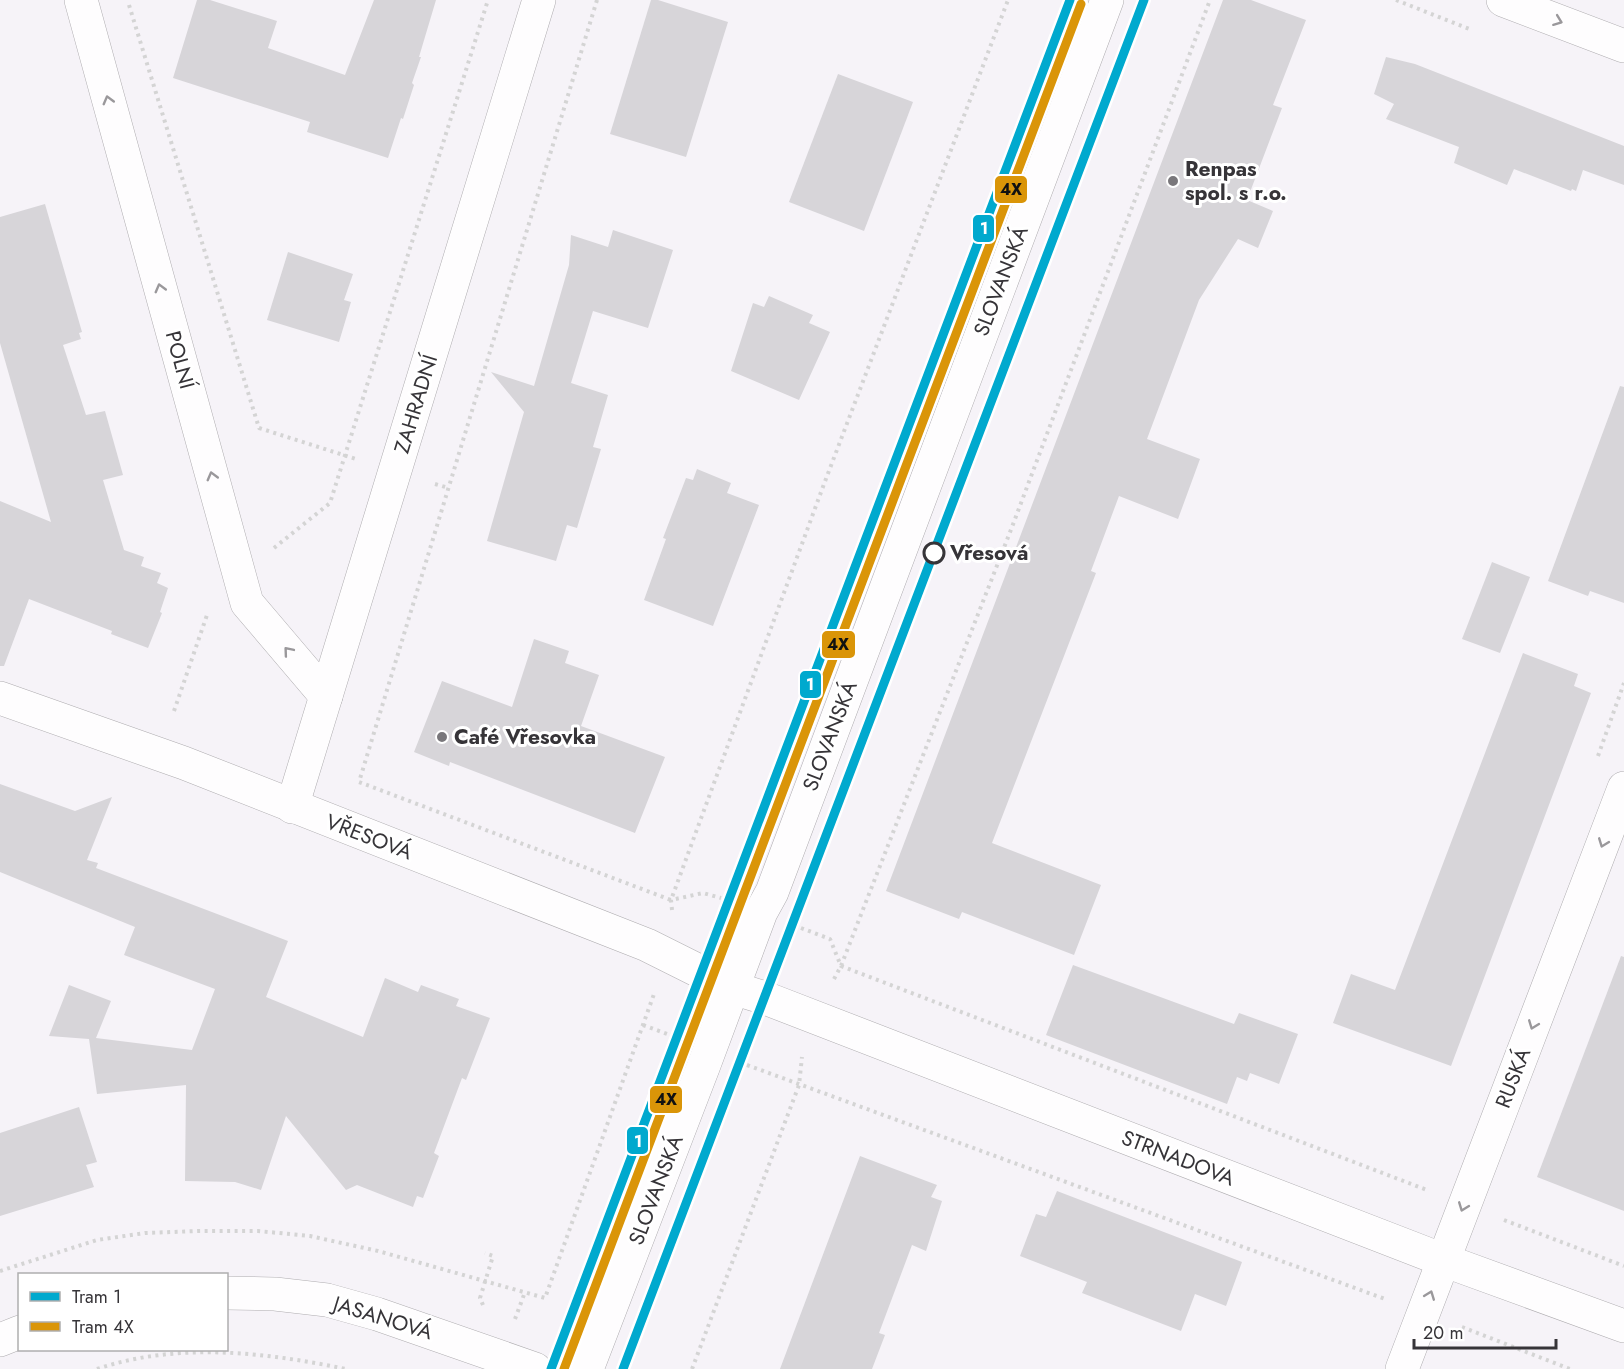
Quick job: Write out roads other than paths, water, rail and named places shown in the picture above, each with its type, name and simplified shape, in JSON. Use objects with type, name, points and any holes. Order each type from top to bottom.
[{"type":"street","name":"POLNÍ","points":[[81,0],[247,603],[327,696]]},
{"type":"street","name":"ZAHRADNÍ","points":[[292,807],[539,0]]},
{"type":"street","name":"SLOVANSKÁ","points":[[587,1369],[761,912],[776,881],[1107,0]]},
{"type":"street","points":[[1503,0],[1624,46]]},
{"type":"street","name":"VŘESOVÁ","points":[[0,698],[184,763],[668,954],[733,988]]},
{"type":"street","name":"RUSKÁ","points":[[1402,1369],[1624,788]]},
{"type":"street","name":"STRNADOVA","points":[[733,988],[1443,1260],[1624,1326]]},
{"type":"street","name":"JASANOVÁ","points":[[228,1293],[275,1294],[327,1300],[377,1314],[535,1369]]},
{"type":"street","points":[[0,1340],[18,1333]]},
{"type":"tram line","name":"1","points":[[551,1369],[1070,0]]},
{"type":"tram line","name":"1","points":[[623,1369],[1144,0]]},
{"type":"tram line","name":"4X","points":[[564,1369],[1081,4]]},
{"type":"place","name":"Renpas spol. s r.o.","points":[[1173,181]]},
{"type":"place","name":"Vřesová","points":[[934,553]]},
{"type":"place","name":"Café Vřesovka","points":[[442,737]]}]
